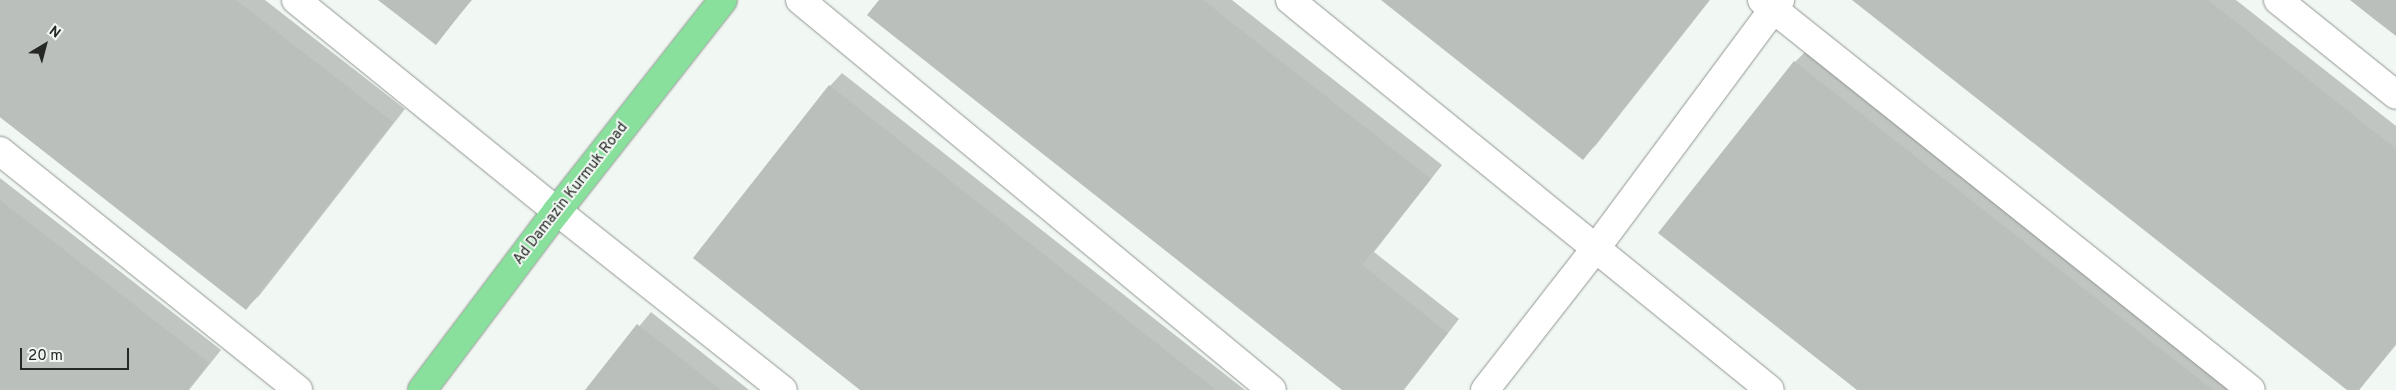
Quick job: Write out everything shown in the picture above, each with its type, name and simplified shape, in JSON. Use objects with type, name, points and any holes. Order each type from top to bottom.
[{"type":"highway","name":"Ad Damazin Kurmuk Road","points":[[422,390],[557,211],[723,0]]},
{"type":"street","points":[[296,0],[557,211],[783,390]]},
{"type":"street","points":[[800,0],[1272,390]]},
{"type":"street","points":[[1290,0],[1770,390]]},
{"type":"street","points":[[2278,0],[2396,95]]},
{"type":"street","points":[[1485,390],[1596,248],[1772,3],[2250,390]]},
{"type":"street","points":[[0,151],[298,390]]},
{"type":"building","points":[[0,0],[236,0],[393,122],[246,310],[0,117]]},
{"type":"building","points":[[378,0],[471,0],[436,45]]},
{"type":"building","points":[[879,0],[1203,0],[1431,179],[1362,265],[1448,333],[1402,390],[1342,390],[867,15]]},
{"type":"building","points":[[1381,0],[1709,0],[1583,160]]},
{"type":"building","points":[[1852,0],[2208,0],[2396,149],[2396,343],[2359,390],[2347,390]]},
{"type":"building","points":[[2350,0],[2396,0],[2396,36],[2374,19]]},
{"type":"building","points":[[1794,61],[2213,390],[1857,390],[1658,233]]},
{"type":"building","points":[[829,85],[1216,390],[860,390],[693,258]]},
{"type":"building","points":[[0,200],[209,363],[187,390],[0,390]]},
{"type":"building","points":[[637,324],[721,390],[585,390]]}]
